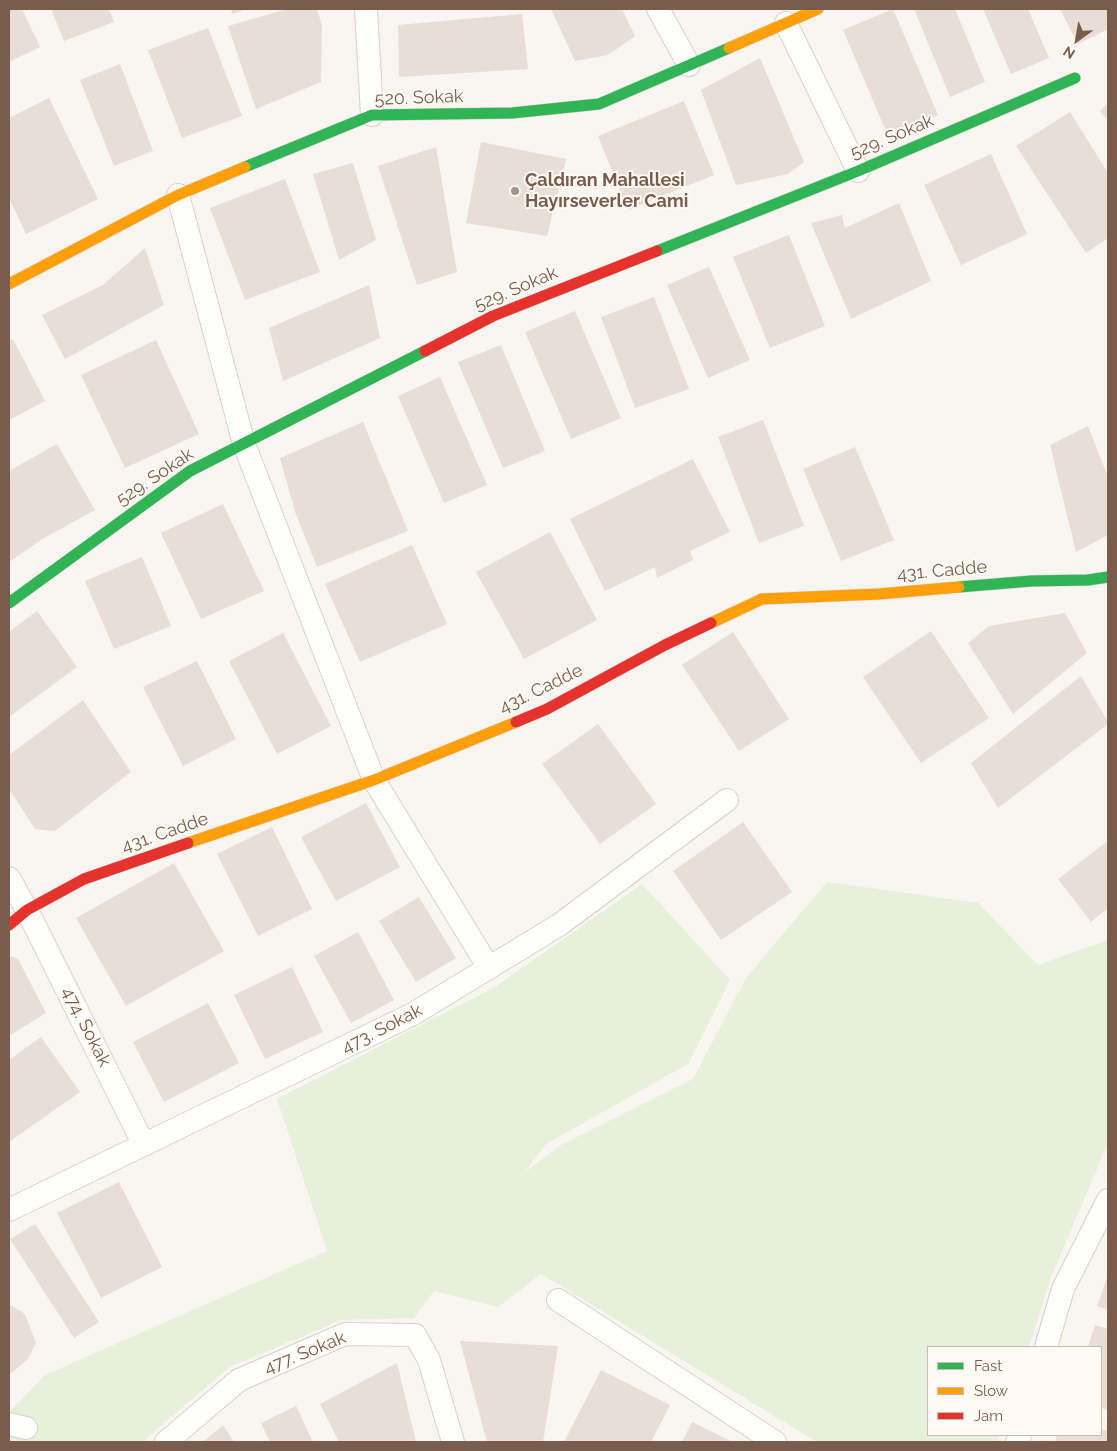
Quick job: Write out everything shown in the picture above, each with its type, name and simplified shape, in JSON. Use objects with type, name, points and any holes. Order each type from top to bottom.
[{"type":"street","points":[[366,9],[372,115]]},
{"type":"street","points":[[658,9],[689,65]]},
{"type":"street","name":"520. Sokak","points":[[9,284],[178,195],[372,115],[512,113],[599,104],[818,9]]},
{"type":"street","points":[[786,23],[858,171]]},
{"type":"street","name":"529. Sokak","points":[[9,603],[190,471],[493,316],[858,171],[1075,78]]},
{"type":"street","points":[[178,195],[244,444],[374,780],[489,968]]},
{"type":"street","name":"431. Cadde","points":[[9,925],[27,910],[84,879],[374,780],[547,709],[665,645],[762,599],[879,594],[1032,581],[1088,580],[1108,577]]},
{"type":"street","name":"473. Sokak","points":[[9,1210],[413,1014],[559,925],[727,800]]},
{"type":"street","name":"474. Sokak","points":[[9,878],[27,910],[144,1145]]},
{"type":"street","points":[[1046,1346],[1063,1289],[1108,1200]]},
{"type":"street","points":[[558,1300],[775,1442]]},
{"type":"street","name":"477. Sokak","points":[[166,1442],[239,1380],[346,1334],[415,1335],[429,1360],[453,1442]]},
{"type":"green space","points":[[827,882],[978,903],[1038,965],[1108,940],[1108,1143],[1051,1277],[1029,1346],[927,1346],[927,1436],[1000,1436],[998,1442],[817,1442],[541,1274],[498,1307],[434,1291],[414,1318],[341,1320],[230,1367],[150,1435],[145,1442],[9,1442],[9,1412],[45,1375],[327,1251],[277,1099],[495,987],[642,884],[730,980],[688,1064],[546,1144],[525,1172],[561,1145],[693,1079],[746,978]]},
{"type":"building","points":[[9,9],[22,9],[40,47],[9,62]]},
{"type":"building","points":[[51,9],[109,9],[114,22],[64,41]]},
{"type":"building","points":[[231,9],[247,9],[232,14]]},
{"type":"building","points":[[287,9],[317,9],[322,25],[321,82],[256,109],[228,26]]},
{"type":"building","points":[[551,9],[622,9],[635,36],[608,55],[575,61]]},
{"type":"building","points":[[893,9],[938,115],[888,136],[843,30]]},
{"type":"building","points":[[914,9],[955,9],[985,82],[950,97]]},
{"type":"building","points":[[983,9],[1028,9],[1049,58],[1011,74]]},
{"type":"building","points":[[1060,9],[1108,9],[1108,29],[1078,44]]},
{"type":"building","points":[[522,14],[528,69],[399,77],[398,25]]},
{"type":"building","points":[[208,28],[242,116],[182,138],[148,50]]},
{"type":"building","points":[[760,58],[804,162],[788,174],[736,185],[701,90]]},
{"type":"building","points":[[120,64],[153,151],[114,166],[80,80]]},
{"type":"building","points":[[49,98],[98,199],[26,234],[9,198],[9,118]]},
{"type":"building","points":[[684,101],[714,175],[628,210],[598,136]]},
{"type":"building","points":[[1108,103],[1108,121],[1100,111]]},
{"type":"building","points":[[1070,112],[1108,173],[1108,238],[1086,253],[1016,146]]},
{"type":"building","name":"Çaldıran Mahallesi Hayırseverler Cami","points":[[481,142],[566,159],[547,236],[466,223]]},
{"type":"building","points":[[436,147],[457,272],[417,285],[378,166]]},
{"type":"building","points":[[991,154],[1027,234],[961,265],[924,185]]},
{"type":"building","points":[[353,163],[376,240],[339,260],[313,174]]},
{"type":"building","points":[[285,179],[320,272],[245,300],[210,208]]},
{"type":"building","points":[[899,203],[931,281],[851,319],[811,223],[842,215],[845,228]]},
{"type":"building","points":[[789,235],[825,326],[770,348],[733,257]]},
{"type":"building","points":[[145,248],[164,305],[65,359],[42,315],[103,285]]},
{"type":"building","points":[[709,267],[750,360],[708,378],[667,285]]},
{"type":"building","points":[[369,285],[380,338],[283,381],[269,328]]},
{"type":"building","points":[[654,297],[689,389],[635,408],[601,317]]},
{"type":"building","points":[[575,311],[621,418],[571,439],[525,332]]},
{"type":"building","points":[[13,339],[45,401],[9,420],[9,341]]},
{"type":"building","points":[[156,340],[199,434],[125,468],[81,375]]},
{"type":"building","points":[[501,345],[545,451],[503,468],[458,362]]},
{"type":"building","points":[[440,377],[487,485],[444,503],[398,396]]},
{"type":"building","points":[[763,420],[804,526],[759,543],[718,437]]},
{"type":"building","points":[[363,422],[408,531],[317,567],[295,512],[280,458]]},
{"type":"building","points":[[1088,426],[1108,477],[1108,535],[1076,552],[1050,445]]},
{"type":"building","points":[[57,444],[95,510],[44,538],[9,562],[9,482],[11,480],[9,471]]},
{"type":"building","points":[[855,447],[894,540],[841,561],[803,469]]},
{"type":"building","points":[[693,459],[730,532],[690,551],[693,560],[657,578],[655,567],[605,591],[570,519]]},
{"type":"building","points":[[223,504],[264,591],[201,619],[161,533]]},
{"type":"building","points":[[550,532],[597,620],[524,659],[476,572]]},
{"type":"building","points":[[412,545],[447,624],[360,662],[325,584]]},
{"type":"building","points":[[142,557],[171,626],[114,649],[85,581]]},
{"type":"building","points":[[37,611],[77,667],[9,717],[9,632]]},
{"type":"building","points":[[1065,613],[1087,653],[1013,714],[968,643],[989,626]]},
{"type":"building","points":[[931,631],[989,718],[921,763],[863,677]]},
{"type":"building","points":[[733,632],[789,719],[739,751],[682,665]]},
{"type":"building","points":[[283,633],[331,726],[277,754],[229,661]]},
{"type":"building","points":[[197,661],[236,739],[183,766],[143,687]]},
{"type":"building","points":[[1081,676],[1108,724],[998,808],[971,763]]},
{"type":"building","points":[[83,700],[131,772],[55,831],[35,829],[9,789],[9,755]]},
{"type":"building","points":[[598,724],[656,804],[600,844],[542,764]]},
{"type":"building","points":[[366,803],[400,867],[336,901],[301,837]]},
{"type":"building","points":[[743,822],[792,892],[721,940],[673,871]]},
{"type":"building","points":[[272,827],[312,909],[258,936],[217,854]]},
{"type":"building","points":[[1108,841],[1108,908],[1091,922],[1058,879]]},
{"type":"building","points":[[174,863],[224,951],[126,1006],[76,918]]},
{"type":"building","points":[[419,897],[456,958],[416,982],[379,921]]},
{"type":"building","points":[[358,932],[394,1000],[351,1023],[314,956]]},
{"type":"building","points":[[9,957],[18,959],[46,1013],[9,1036]]},
{"type":"building","points":[[292,967],[323,1032],[265,1059],[234,995]]},
{"type":"building","points":[[208,1003],[239,1063],[164,1102],[133,1042]]},
{"type":"building","points":[[41,1037],[80,1092],[9,1142],[9,1060]]},
{"type":"building","points":[[119,1182],[162,1267],[101,1298],[57,1213]]},
{"type":"building","points":[[35,1224],[99,1322],[74,1338],[10,1239]]},
{"type":"building","points":[[1108,1275],[1108,1310],[1097,1306]]},
{"type":"building","points":[[9,1304],[25,1314],[36,1343],[28,1359],[9,1375]]},
{"type":"building","points":[[1095,1325],[1108,1329],[1108,1410],[1102,1408],[1102,1346],[1088,1346]]},
{"type":"building","points":[[460,1341],[558,1346],[543,1442],[487,1442]]},
{"type":"building","points":[[397,1363],[416,1442],[339,1442],[320,1404]]},
{"type":"building","points":[[601,1370],[670,1405],[651,1442],[564,1442]]},
{"type":"building","points":[[296,1406],[313,1442],[270,1442],[261,1423]]},
{"type":"building","points":[[692,1422],[733,1442],[682,1442]]},
{"type":"building","points":[[223,1425],[234,1442],[203,1442]]},
{"type":"building","points":[[1102,1429],[1108,1431],[1108,1442],[1055,1442],[1057,1436],[1102,1436]]},
{"type":"traffic: fast","points":[[245,167],[372,115],[512,113],[599,104],[729,48]]},
{"type":"traffic: fast","points":[[657,251],[858,171],[1075,78]]},
{"type":"traffic: fast","points":[[9,603],[190,471],[425,351]]},
{"type":"traffic: fast","points":[[959,587],[1031,581],[1088,580],[1108,577]]},
{"type":"traffic: slow","points":[[729,48],[818,9]]},
{"type":"traffic: slow","points":[[9,284],[178,195],[245,167]]},
{"type":"traffic: slow","points":[[711,623],[762,599],[879,594],[959,587]]},
{"type":"traffic: slow","points":[[188,843],[374,780],[516,722]]},
{"type":"traffic: jam","points":[[425,351],[493,316],[657,251]]},
{"type":"traffic: jam","points":[[516,722],[547,709],[665,645],[711,623]]},
{"type":"traffic: jam","points":[[9,925],[27,910],[84,879],[188,843]]},
{"type":"place","name":"Çaldıran Mahallesi Hayırseverler Cami","points":[[515,191]]}]
